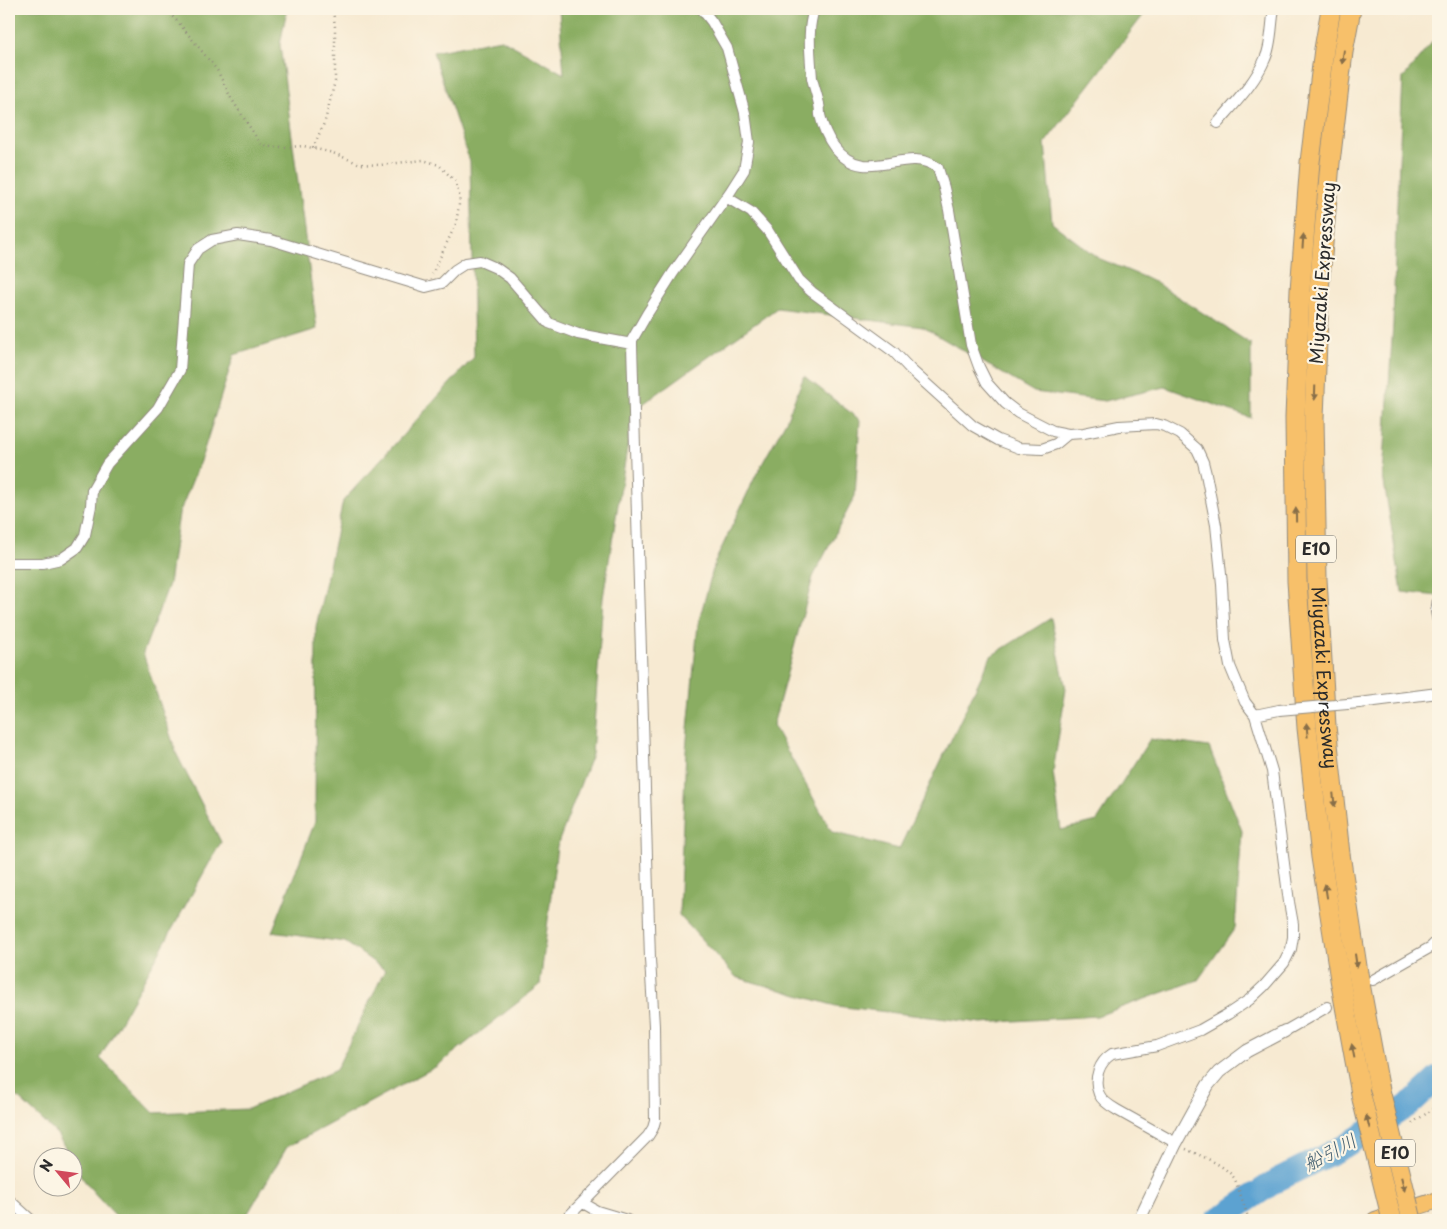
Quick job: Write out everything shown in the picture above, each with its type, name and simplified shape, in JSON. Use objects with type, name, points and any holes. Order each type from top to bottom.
[{"type":"highway","name":"Miyazaki Expressway","points":[[1331,9],[1310,162],[1300,290],[1295,418],[1297,580],[1307,728],[1320,857],[1362,1099],[1392,1220]]},
{"type":"highway","name":"Miyazaki Expressway","points":[[1351,9],[1343,52],[1330,163],[1319,290],[1314,418],[1316,579],[1326,726],[1340,854],[1358,973],[1379,1086],[1412,1220]]},
{"type":"main road","points":[[1375,1220],[1438,1200]]},
{"type":"street","points":[[565,1220],[583,1204],[648,1136],[654,1128],[655,1121],[654,1026],[650,959],[632,340],[673,273],[744,170],[749,142],[745,113],[727,48],[702,9]]},
{"type":"street","points":[[814,9],[810,32],[812,79],[820,116],[829,139],[838,152],[856,163],[876,165],[919,159],[927,161],[938,168],[949,210],[971,345],[987,383],[1005,403],[1053,431],[1068,434],[1120,426],[1156,424],[1180,434],[1197,450],[1203,462],[1216,525],[1225,640],[1230,666],[1245,702],[1255,715],[1272,771],[1293,924],[1293,937],[1291,949],[1284,962],[1264,986],[1249,1000],[1228,1014],[1200,1030],[1157,1046],[1112,1054],[1101,1064],[1097,1084],[1099,1094],[1110,1106],[1176,1143]]},
{"type":"street","points":[[1218,123],[1250,85],[1266,59],[1274,9]]},
{"type":"street","points":[[726,197],[751,212],[768,231],[799,280],[812,292],[894,352],[911,370],[973,426],[998,440],[1019,448],[1042,449],[1056,444],[1068,434]]},
{"type":"street","points":[[9,563],[43,563],[61,559],[76,548],[85,535],[92,490],[107,464],[158,408],[180,370],[188,264],[198,249],[212,240],[238,234],[271,240],[426,287],[442,283],[455,270],[466,263],[480,261],[496,268],[510,278],[548,323],[578,334],[632,344]]},
{"type":"street","points":[[1438,599],[1436,612],[1438,621]]},
{"type":"street","points":[[1255,715],[1279,710],[1359,703],[1438,693]]},
{"type":"street","points":[[1373,980],[1436,947]]},
{"type":"street","points":[[1139,1220],[1190,1115],[1208,1085],[1219,1072],[1247,1050],[1327,1007]]},
{"type":"street","points":[[9,1200],[30,1220]]},
{"type":"street","points":[[583,1204],[627,1220]]},
{"type":"path","points":[[166,9],[172,17],[180,22],[217,70],[230,98],[260,143],[271,147],[304,146],[333,153],[360,164],[380,165],[423,160],[438,165],[455,181],[460,198],[456,224],[426,287]]},
{"type":"path","points":[[313,148],[325,121],[335,81],[333,9]]},
{"type":"path","points":[[1412,1122],[1438,1106]]},
{"type":"path","points":[[1176,1143],[1226,1169],[1235,1180],[1249,1218]]},
{"type":"green space","points":[[9,9],[287,9],[280,45],[317,329],[234,355],[202,456],[179,514],[169,584],[143,653],[177,755],[221,842],[100,1058],[154,1113],[248,1109],[336,1070],[385,970],[345,942],[272,932],[315,822],[316,627],[343,501],[474,357],[470,162],[433,52],[501,39],[564,74],[559,9],[1148,9],[1045,143],[1052,223],[1098,258],[1153,281],[1251,344],[1251,418],[1165,387],[1105,401],[1034,392],[923,327],[777,308],[633,411],[603,598],[592,754],[557,846],[540,985],[437,1066],[287,1147],[244,1220],[120,1220],[82,1178],[82,1146],[64,1146],[57,1134],[9,1089]]},
{"type":"green space","points":[[1438,35],[1438,596],[1402,592],[1383,476],[1393,324],[1403,78]]},
{"type":"green space","points":[[804,376],[860,420],[855,496],[813,577],[773,725],[832,832],[899,849],[991,656],[1051,618],[1066,689],[1053,772],[1061,830],[1097,821],[1150,739],[1209,747],[1242,831],[1235,928],[1198,980],[1097,1016],[981,1023],[836,1006],[736,977],[679,915],[686,750],[698,624],[715,562],[756,475],[786,421]]},
{"type":"waterway","name":"船引川","points":[[1218,1220],[1277,1180],[1345,1146],[1409,1105],[1438,1078]]}]
